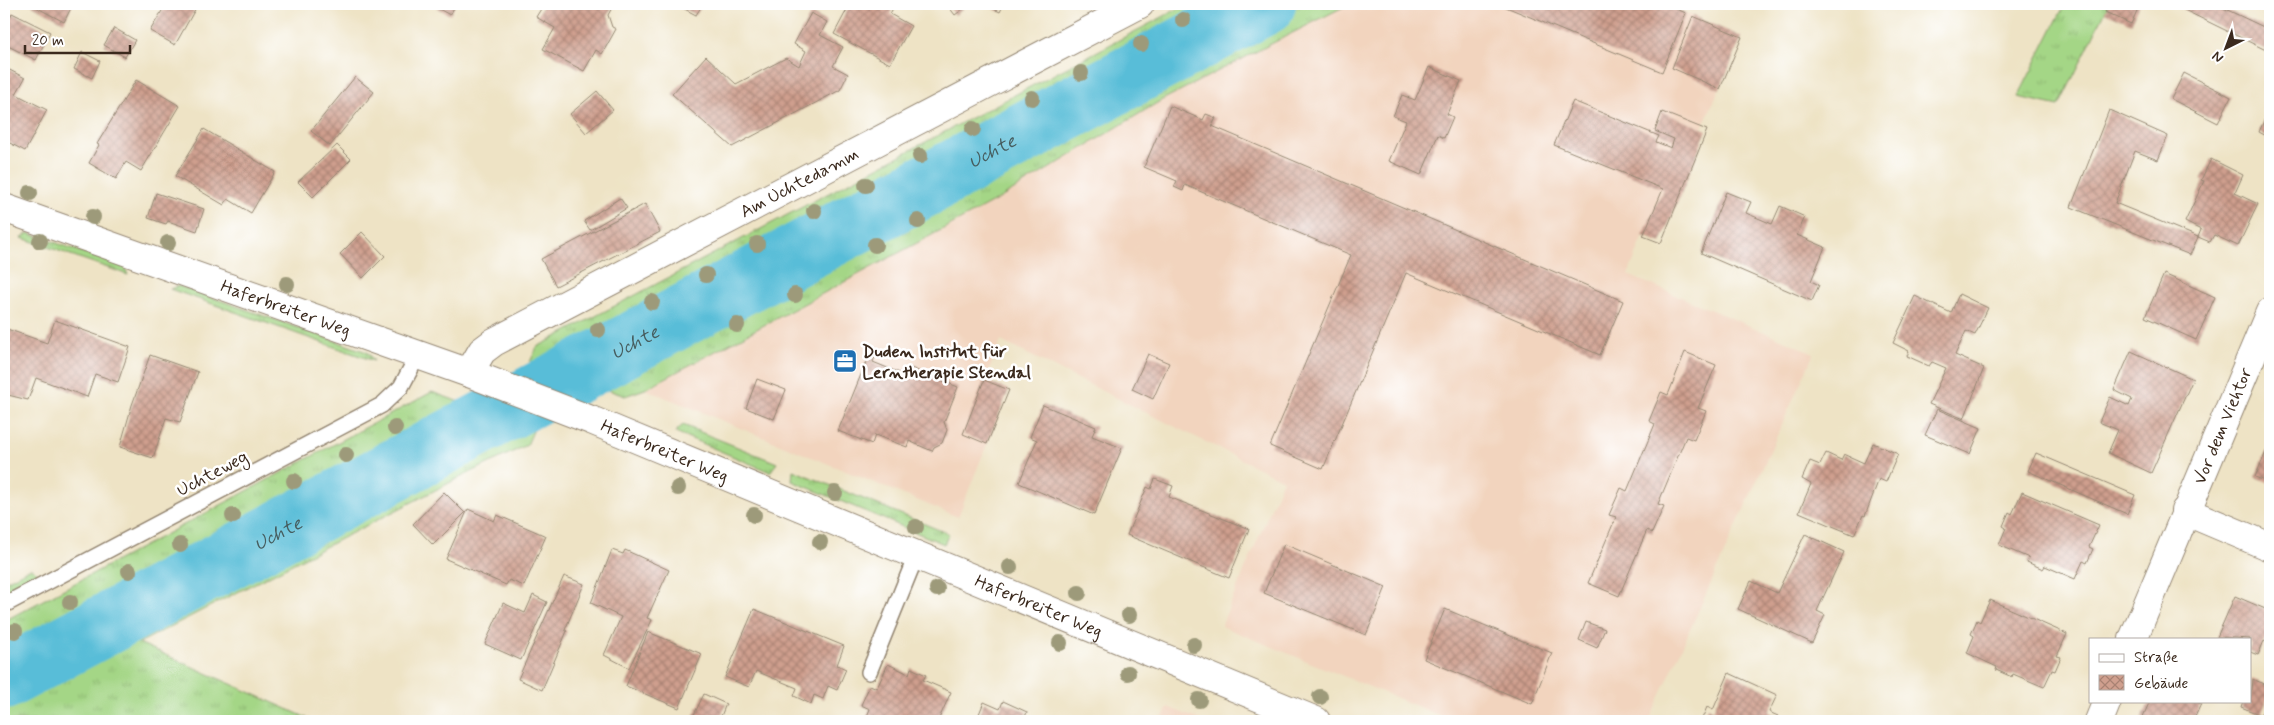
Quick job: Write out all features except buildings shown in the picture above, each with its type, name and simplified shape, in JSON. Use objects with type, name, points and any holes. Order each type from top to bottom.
[{"type":"street","name":"Am Uchtedamm","points":[[477,375],[482,351],[494,342],[1140,4]]},
{"type":"street","name":"Haferbreiter Weg","points":[[4,208],[477,375],[592,420],[1316,721]]},
{"type":"street","name":"Vor dem Viehtor","points":[[2133,638],[2270,312]]},
{"type":"street","points":[[2185,511],[2270,547]]},
{"type":"street","points":[[2098,721],[2107,702]]},
{"type":"lane","name":"Uchteweg","points":[[4,605],[382,404],[402,387],[418,355]]},
{"type":"lane","points":[[869,672],[916,556]]},
{"type":"shaded area","points":[[1349,4],[1664,4],[1742,37],[1702,128],[1662,112],[1655,131],[1674,139],[1668,155],[1675,158],[1628,275],[1814,353],[1649,721],[1453,721],[1221,626],[1283,480],[1001,341],[963,434],[987,444],[958,517],[645,389],[999,199],[1162,100]]},
{"type":"shaded area","points":[[1168,707],[1202,721],[1161,721]]},
{"type":"green space","points":[[1187,4],[1349,4],[1162,100],[999,199],[645,389],[625,396],[530,362],[537,347]]},
{"type":"green space","points":[[2065,4],[2109,4],[2059,106],[2018,97]]},
{"type":"green space","points":[[28,233],[125,267],[128,275],[22,238]]},
{"type":"green space","points":[[179,286],[367,352],[374,361],[170,289]]},
{"type":"green space","points":[[432,392],[534,429],[527,445],[453,481],[139,643],[314,721],[4,721],[4,621]]},
{"type":"green space","points":[[683,425],[777,463],[770,472],[675,432]]},
{"type":"green space","points":[[793,470],[949,534],[944,544],[792,481]]},
{"type":"green space","points":[[31,568],[40,575],[4,594],[4,582]]},
{"type":"waterway","name":"Uchte","points":[[4,679],[1265,4]]},
{"type":"place","name":"Duden Institut für Lerntherapie Stendal","points":[[845,361]]}]
